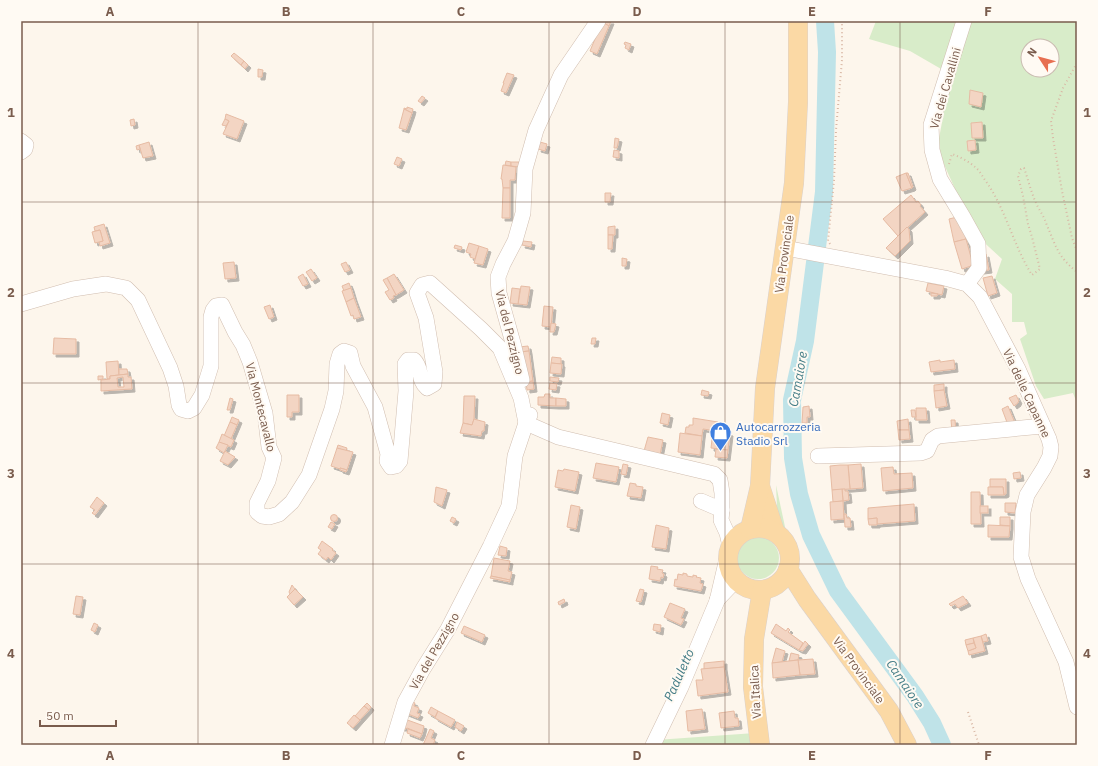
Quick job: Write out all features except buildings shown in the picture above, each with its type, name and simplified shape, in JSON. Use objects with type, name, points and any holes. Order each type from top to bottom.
[{"type":"main road","name":"Via Provinciale","points":[[798,21],[798,102],[794,183],[765,388],[760,486],[775,532],[783,539],[788,548],[790,558],[784,575],[807,599],[889,711],[907,745]]},
{"type":"main road","name":"Via Provinciale","points":[[748,585],[732,574],[728,561],[734,540],[760,486]]},
{"type":"main road","points":[[734,540],[758,527],[767,528],[775,532]]},
{"type":"main road","points":[[748,585],[772,587],[784,575]]},
{"type":"main road","name":"Via Italica","points":[[748,585],[754,639],[753,687],[760,745]]},
{"type":"street","name":"Via del Pezzigno","points":[[392,745],[405,702],[423,668],[448,629],[509,506],[515,456],[526,423],[530,416],[532,404],[523,386],[499,293],[498,277],[515,241],[523,213],[525,169],[536,130],[561,75],[598,21]]},
{"type":"street","name":"Via dei Cavallini","points":[[964,21],[931,125],[932,150],[940,179],[978,244],[978,268],[967,284]]},
{"type":"street","points":[[21,141],[26,145],[25,150],[21,152]]},
{"type":"street","points":[[785,248],[832,251],[967,284]]},
{"type":"street","name":"Via Montecavallo","points":[[21,304],[73,289],[106,284],[126,288],[138,300],[170,368],[181,409],[188,411],[194,408],[202,395],[211,366],[210,317],[216,306],[222,305],[243,345],[250,362],[264,412],[270,447],[274,458],[268,481],[257,503],[257,512],[262,516],[269,517],[279,514],[292,502],[309,475],[332,409],[336,391],[337,364],[340,354],[344,351],[350,353],[353,366],[375,407],[388,454],[387,461],[391,467],[396,466],[400,461],[406,391],[405,364],[408,360],[414,360],[418,364],[422,384],[427,388],[434,384],[435,372],[426,318],[417,294],[422,285],[430,283],[500,348],[521,398],[526,423]]},
{"type":"street","name":"Via delle Capanne","points":[[967,284],[980,297],[1018,369],[1049,439],[1051,447],[1050,456],[1027,495],[1023,512],[1021,557],[1028,579],[1066,662],[1077,707]]},
{"type":"street","points":[[526,423],[558,437],[714,474],[720,480],[722,493],[721,520],[734,540],[716,601],[681,687],[653,745]]},
{"type":"street","points":[[818,456],[921,453],[927,451],[932,440],[938,436],[1043,426]]},
{"type":"street","points":[[701,501],[722,510]]},
{"type":"street","points":[[716,601],[748,585]]},
{"type":"path","points":[[832,251],[828,242],[834,180],[836,130],[842,60],[842,21]]},
{"type":"path","points":[[1077,63],[1063,88],[1051,121],[1062,191],[1072,238],[1077,251]]},
{"type":"path","points":[[950,170],[949,163],[952,154],[959,156],[976,168],[992,190],[1024,262],[1032,275],[1040,269],[1028,224],[1024,196],[1018,176],[1020,169],[1024,168],[1036,202],[1046,221],[1052,241],[1058,253],[1066,264],[1077,272]]},
{"type":"path","points":[[968,712],[980,745]]},
{"type":"green space","points":[[876,21],[1077,21],[1077,403],[1073,393],[1044,399],[1036,386],[1020,339],[1027,334],[1024,322],[1012,322],[1012,294],[995,279],[1002,259],[976,235],[937,149],[945,96],[955,77],[910,51],[869,39]]},
{"type":"green space","points":[[776,485],[787,536],[778,529]]},
{"type":"green space","points":[[754,537],[762,537],[770,540],[776,546],[779,558],[776,570],[770,576],[762,579],[754,579],[746,576],[740,570],[737,562],[737,554],[740,546],[746,540]]},
{"type":"green space","points":[[755,733],[757,745],[653,745],[656,740]]},
{"type":"waterway","name":"Camaiore","points":[[825,21],[827,52],[824,192],[805,341],[792,400],[793,458],[799,494],[811,535],[838,591],[915,696],[932,723],[942,745]]},
{"type":"place","name":"Autocarrozzeria Stadio Srl","points":[[721,452]]},
{"type":"water label","name":"Paduletto","points":[[679,675]]}]
